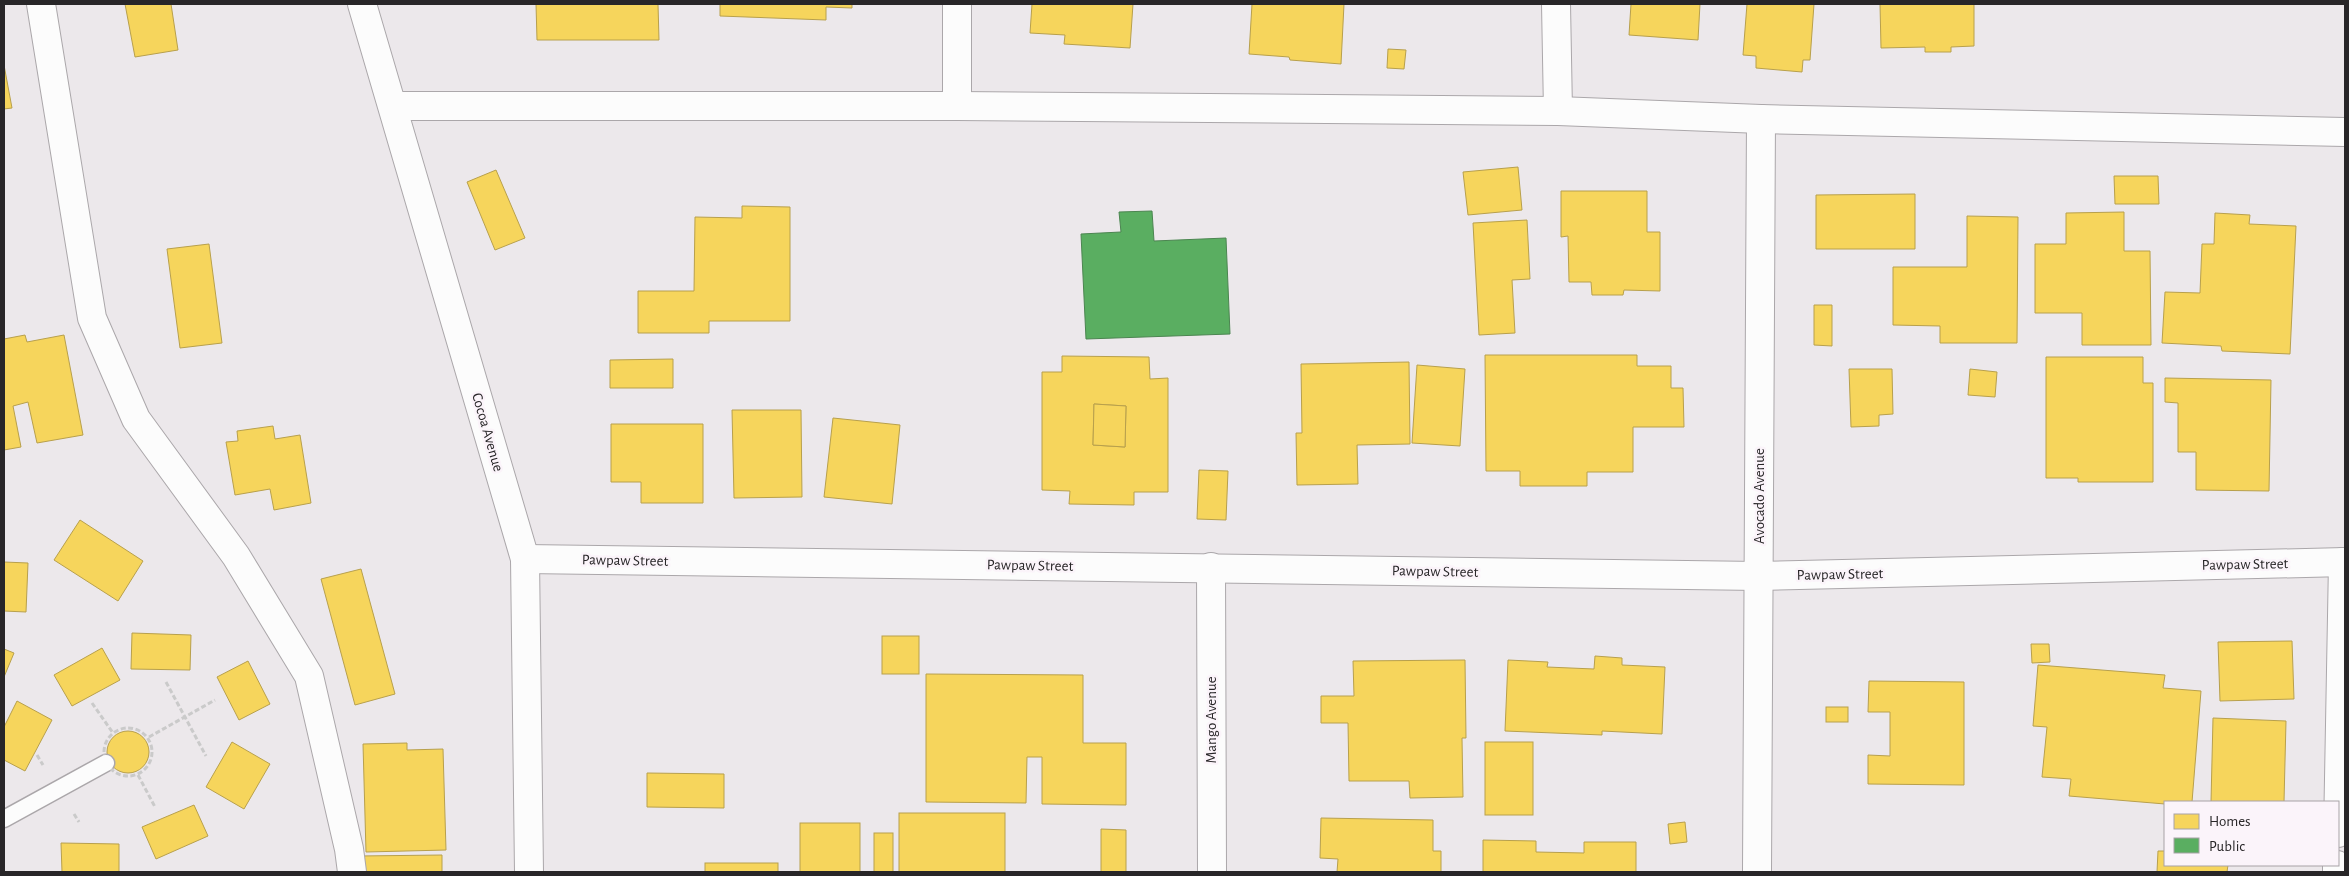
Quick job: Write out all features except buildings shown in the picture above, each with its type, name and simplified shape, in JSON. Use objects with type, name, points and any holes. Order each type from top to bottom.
[{"type":"street","points":[[41,4],[92,318],[136,419],[236,556],[309,676],[349,848],[352,872]]},
{"type":"street","name":"Cocoa Avenue","points":[[362,4],[525,559],[529,872]]},
{"type":"street","points":[[956,106],[957,4]]},
{"type":"street","points":[[1556,4],[1558,111]]},
{"type":"street","points":[[393,106],[956,106],[1558,111],[1761,119],[2345,132]]},
{"type":"street","name":"Avocado Avenue","points":[[1757,872],[1761,119]]},
{"type":"street","name":"Pawpaw Street","points":[[525,559],[1758,576],[2344,562]]},
{"type":"street","points":[[2339,801],[2344,562]]},
{"type":"street","name":"Mango Avenue","points":[[1211,568],[1212,872]]},
{"type":"lane","points":[[4,819],[106,763]]},
{"type":"path","points":[[166,682],[206,756]]},
{"type":"path","points":[[149,738],[215,700]]},
{"type":"path","points":[[92,704],[113,733]]},
{"type":"path","points":[[138,775],[155,807]]}]
